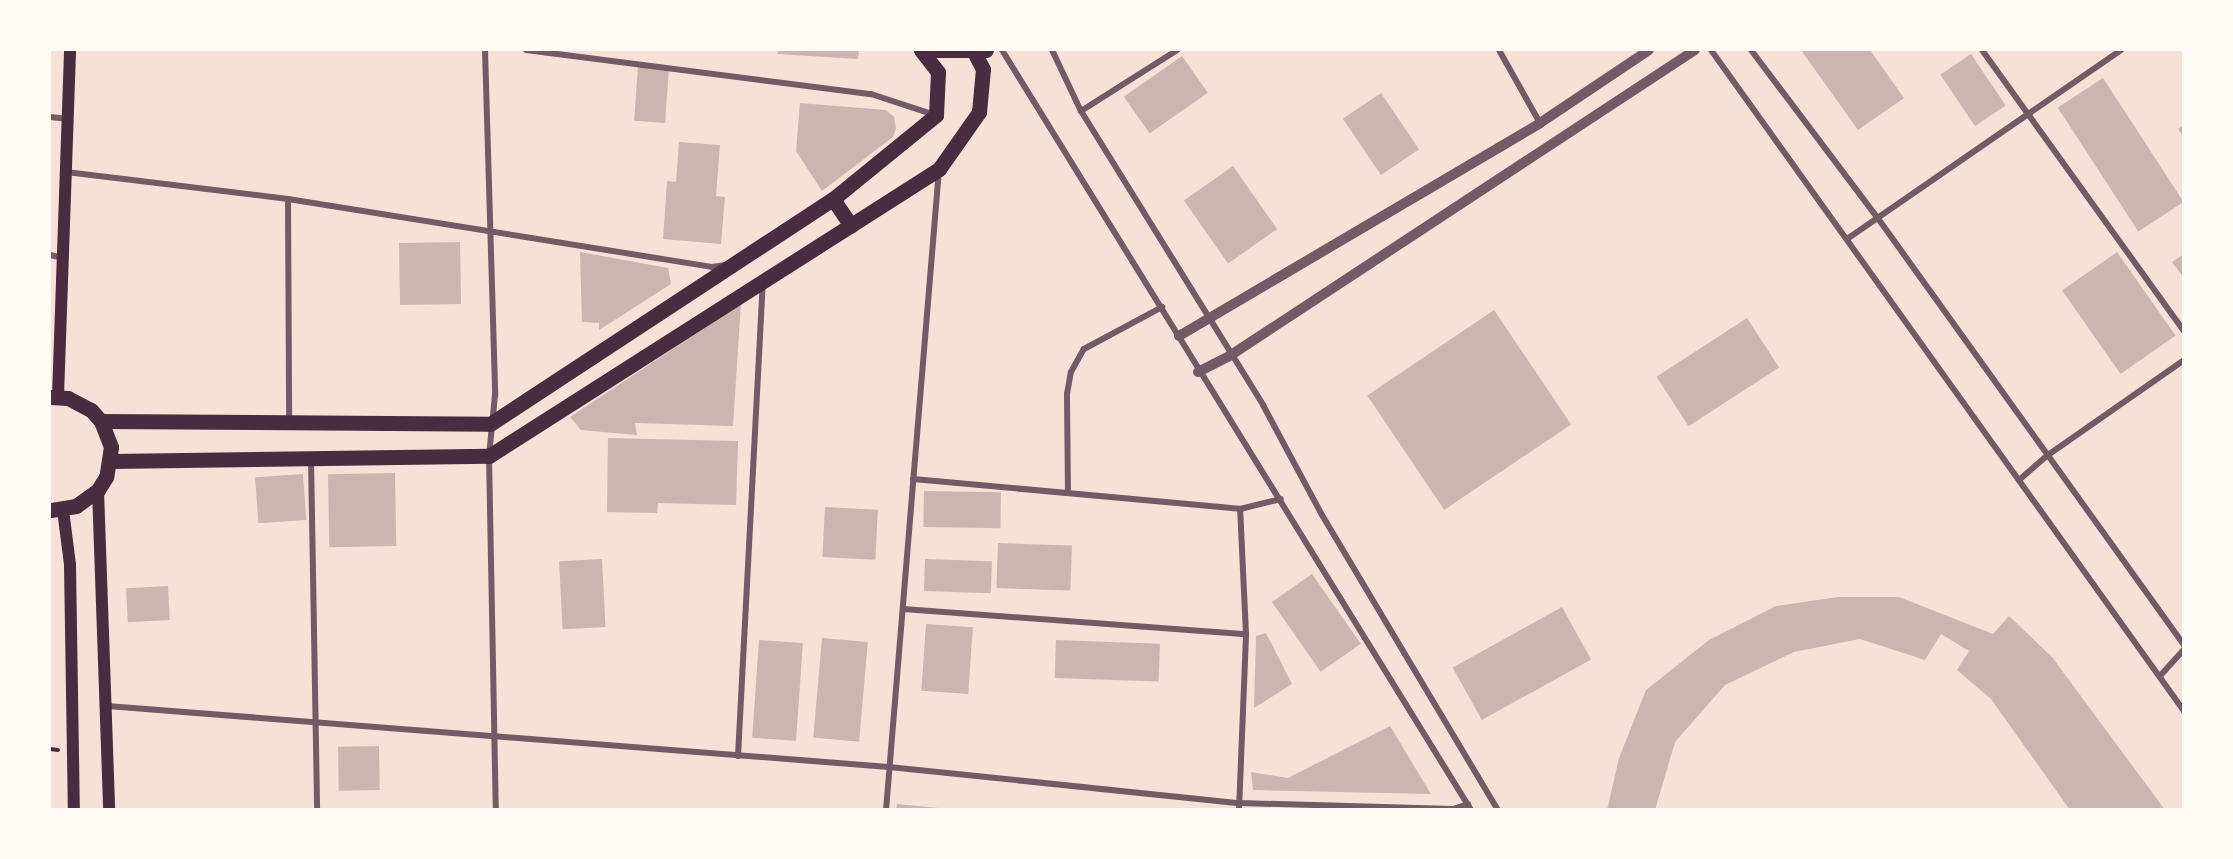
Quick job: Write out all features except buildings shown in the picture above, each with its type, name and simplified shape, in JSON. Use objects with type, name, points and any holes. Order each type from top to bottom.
[{"type":"main road","points":[[70,50],[63,258],[54,396],[78,402],[101,421],[111,447],[110,461],[98,490],[109,810]]},
{"type":"main road","points":[[101,421],[490,424],[833,199],[936,115],[938,72],[921,50]]},
{"type":"main road","points":[[110,461],[489,456],[939,169],[979,112],[983,69],[980,51],[932,50]]},
{"type":"main road","points":[[833,199],[851,226]]},
{"type":"main road","points":[[74,810],[70,565],[56,510],[76,506],[98,490]]},
{"type":"street","points":[[485,50],[492,229],[495,395],[490,424],[489,456],[496,810]]},
{"type":"street","points":[[526,50],[871,94],[936,115]]},
{"type":"street","points":[[107,706],[889,767],[1239,807],[1453,809],[1470,807],[1281,499],[1198,372],[1162,308],[1002,50]]},
{"type":"street","points":[[1052,50],[1081,111],[1211,320],[1498,810]]},
{"type":"street","points":[[1081,111],[1177,50]]},
{"type":"street","points":[[1499,50],[1540,123]]},
{"type":"street","points":[[1179,336],[1211,320],[1540,123],[1649,50]]},
{"type":"street","points":[[1198,372],[1231,355],[1695,50]]},
{"type":"street","points":[[1711,50],[2184,711]]},
{"type":"street","points":[[1751,50],[1877,217],[2184,645]]},
{"type":"street","points":[[1982,50],[2026,115],[2184,331]]},
{"type":"street","points":[[1847,239],[2121,50]]},
{"type":"street","points":[[50,117],[69,119]]},
{"type":"street","points":[[886,810],[939,169]]},
{"type":"street","points":[[66,172],[288,199],[492,229],[712,267],[734,264]]},
{"type":"street","points":[[288,199],[289,424]]},
{"type":"street","points":[[50,255],[63,258]]},
{"type":"street","points":[[738,756],[763,282]]},
{"type":"street","points":[[1068,494],[1068,393],[1071,372],[1084,349],[1162,308]]},
{"type":"street","points":[[2019,480],[2048,455],[2184,360]]},
{"type":"street","points":[[311,459],[316,810]]},
{"type":"street","points":[[913,480],[1240,509],[1281,499]]},
{"type":"street","points":[[1239,807],[1246,634],[1240,509]]},
{"type":"street","points":[[903,609],[1246,634]]},
{"type":"street","points":[[2160,676],[2184,650]]}]
